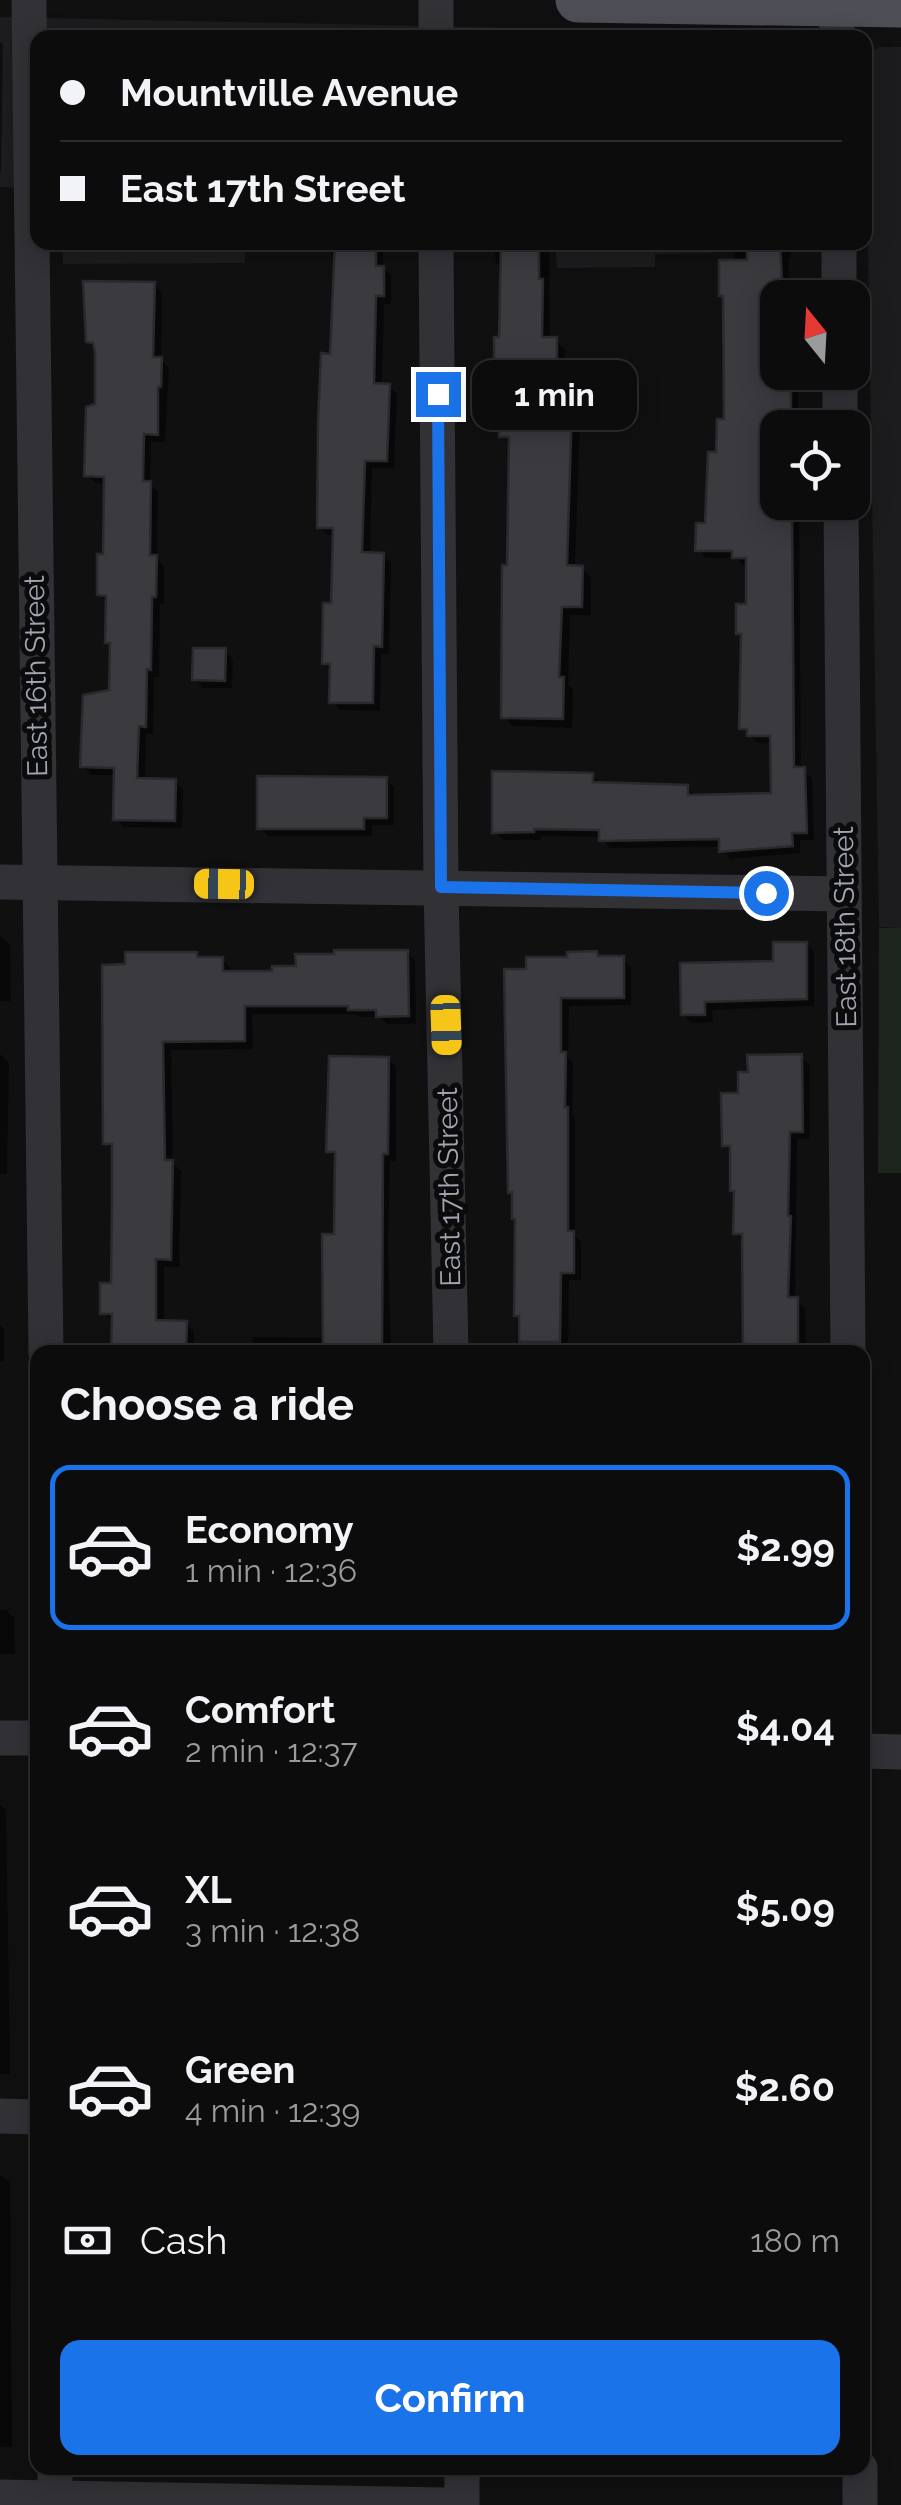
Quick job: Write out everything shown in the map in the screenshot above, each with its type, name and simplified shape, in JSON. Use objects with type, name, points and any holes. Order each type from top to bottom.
[{"type":"main road","points":[[578,0],[837,21],[901,5]]},
{"type":"street","name":"East 16th Street","points":[[28,0],[30,176]]},
{"type":"street","points":[[436,0],[436,30]]},
{"type":"street","name":"East 16th Street","points":[[31,250],[46,1345]]},
{"type":"street","name":"East 17th Street","points":[[436,250],[441,887],[451,1345]]},
{"type":"street","points":[[839,250],[839,280]]},
{"type":"street","name":"East 18th Street","points":[[841,520],[848,1345]]},
{"type":"street","points":[[0,882],[844,894]]},
{"type":"street","points":[[0,1738],[30,1738]]},
{"type":"street","points":[[870,1751],[901,1752]]},
{"type":"street","points":[[0,2116],[30,2117]]},
{"type":"street","points":[[462,2475],[462,2505]]},
{"type":"street","points":[[860,2475],[860,2505]]},
{"type":"street","points":[[0,2497],[55,2483],[446,2505]]},
{"type":"shaded area","points":[[0,17],[619,30],[30,30],[30,189],[0,187]]},
{"type":"shaded area","points":[[901,47],[901,928],[879,927],[868,250],[872,250],[872,51]]},
{"type":"shaded area","points":[[62,250],[245,250],[245,263],[63,264]]},
{"type":"shaded area","points":[[556,250],[712,250],[655,254],[655,267],[557,268]]},
{"type":"shaded area","points":[[879,928],[901,928],[901,1173],[878,1173]]},
{"type":"building","points":[[335,250],[376,250],[376,266],[384,266],[384,296],[376,296],[374,383],[390,384],[387,461],[365,461],[362,552],[384,553],[382,647],[374,646],[373,703],[329,703],[330,664],[322,664],[323,603],[331,603],[333,528],[317,528],[318,422],[321,353],[330,354]]},
{"type":"building","points":[[501,250],[539,250],[542,337],[557,337],[557,395],[561,395],[560,407],[572,407],[567,565],[583,566],[582,607],[562,607],[559,677],[564,677],[563,719],[501,718],[502,565],[507,565],[509,437],[499,437],[501,374],[494,374],[494,337],[499,337]]},
{"type":"building","points":[[747,250],[780,250],[782,280],[760,280],[760,390],[791,390],[791,410],[760,410],[760,520],[792,520],[794,767],[805,767],[807,833],[792,833],[793,846],[719,852],[719,839],[599,841],[599,830],[492,833],[492,771],[593,773],[593,782],[688,785],[688,795],[771,793],[770,736],[747,736],[747,729],[739,729],[741,634],[736,634],[736,604],[746,604],[746,558],[732,558],[732,551],[695,551],[696,523],[705,523],[708,452],[716,452],[717,419],[724,419],[719,260],[747,260]]},
{"type":"building","points":[[83,281],[155,282],[153,357],[162,357],[161,387],[158,435],[144,434],[143,481],[151,481],[150,555],[157,555],[156,597],[152,597],[151,670],[147,669],[146,727],[139,726],[137,778],[176,779],[175,821],[113,820],[114,768],[80,767],[83,695],[109,690],[110,643],[105,643],[106,596],[97,595],[97,554],[103,554],[104,477],[84,476],[86,407],[95,404],[95,352],[93,343],[86,342]]},
{"type":"building","points":[[193,648],[226,648],[225,681],[192,680]]},
{"type":"building","points":[[257,776],[387,777],[387,818],[364,818],[364,829],[257,829]]},
{"type":"building","points":[[773,942],[807,942],[807,999],[705,1002],[705,1015],[681,1015],[680,963],[773,961]]},
{"type":"building","points":[[334,950],[408,950],[409,1016],[376,1017],[376,1010],[348,1010],[348,1006],[245,1006],[245,1041],[163,1042],[165,1160],[173,1160],[171,1260],[156,1259],[156,1320],[187,1321],[186,1345],[111,1345],[112,1314],[100,1314],[100,1283],[111,1283],[112,1201],[112,1144],[103,1144],[102,965],[125,964],[125,952],[197,952],[197,957],[223,957],[223,971],[272,971],[272,966],[296,966],[295,954],[334,954]]},
{"type":"building","points":[[597,951],[598,956],[624,956],[624,998],[561,998],[561,1052],[566,1052],[568,1107],[568,1231],[574,1231],[574,1273],[561,1273],[560,1342],[519,1342],[519,1316],[514,1316],[515,1219],[512,1192],[508,1193],[504,969],[526,969],[526,957],[567,957],[567,952]]},
{"type":"building","points":[[802,1054],[803,1132],[790,1132],[788,1216],[788,1297],[798,1297],[798,1345],[743,1345],[742,1234],[733,1234],[734,1191],[730,1191],[730,1146],[722,1146],[721,1093],[738,1093],[738,1072],[748,1072],[747,1055]]},
{"type":"building","points":[[329,1056],[389,1057],[388,1154],[383,1154],[382,1345],[323,1345],[322,1234],[334,1234],[335,1152],[326,1152]]},
{"type":"route","points":[[438,394],[441,887],[766,893]]}]
